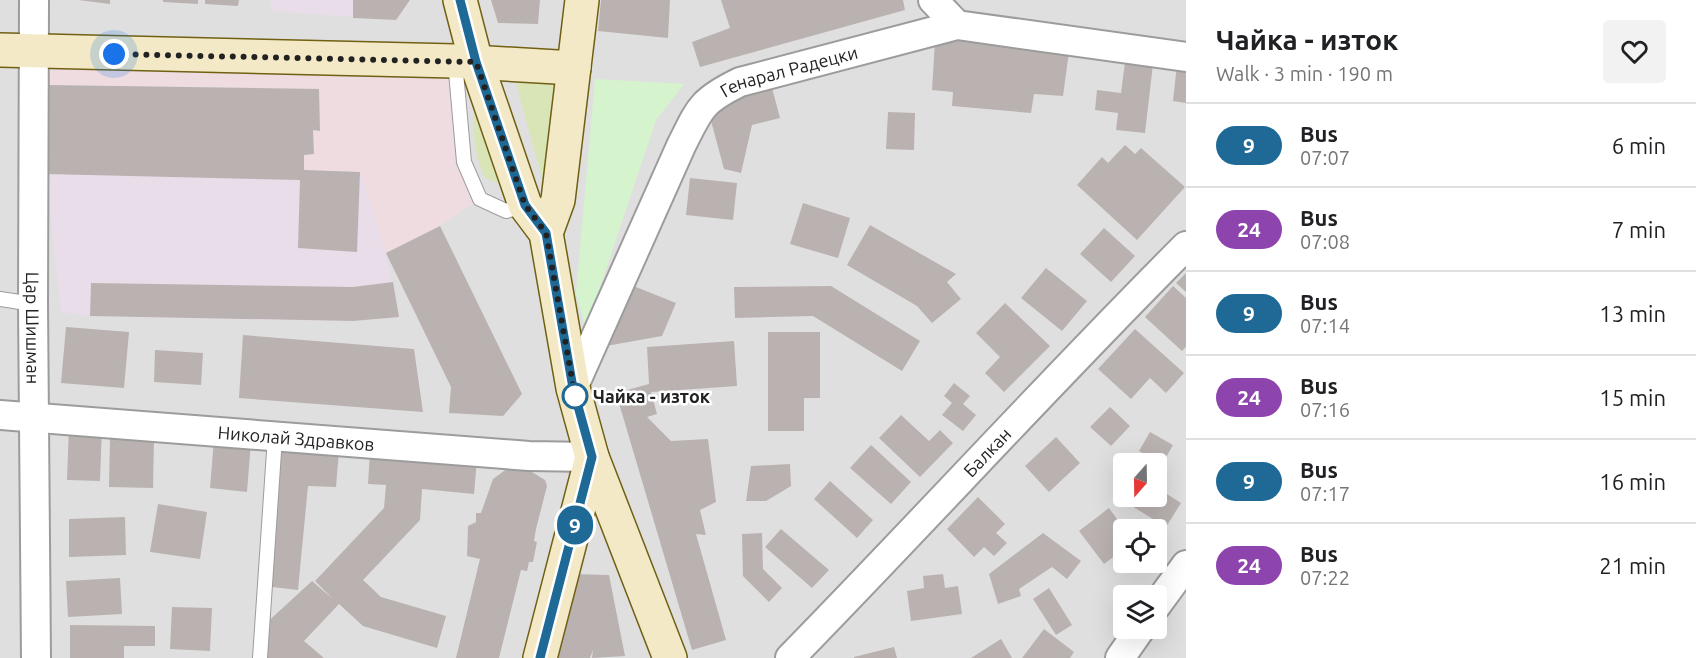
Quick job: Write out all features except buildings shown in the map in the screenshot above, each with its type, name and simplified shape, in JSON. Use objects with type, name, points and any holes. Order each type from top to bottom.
[{"type":"main road","points":[[460,0],[466,62],[525,205],[546,233],[573,388],[592,457],[670,658]]},
{"type":"main road","points":[[546,233],[558,200],[582,0]]},
{"type":"main road","points":[[0,50],[466,62],[573,68]]},
{"type":"main road","points":[[540,658],[592,457]]},
{"type":"street","name":"Цар Шишман","points":[[34,0],[33,304],[36,658]]},
{"type":"street","points":[[933,0],[957,25]]},
{"type":"street","name":"Генарал Радецки","points":[[573,388],[681,146],[697,113],[712,96],[740,82],[957,25],[1186,57]]},
{"type":"street","name":"Балкан","points":[[790,658],[922,524],[1101,331],[1186,246]]},
{"type":"street","name":"Николай Здравков","points":[[0,415],[529,456],[592,457]]},
{"type":"street","points":[[1167,591],[1186,565]]},
{"type":"street","points":[[1120,658],[1133,639]]},
{"type":"lane","points":[[466,62],[464,162],[480,199],[506,211],[525,205]]},
{"type":"lane","points":[[0,299],[33,304]]},
{"type":"lane","points":[[260,658],[275,437]]},
{"type":"shaded area","points":[[0,0],[1186,0],[1186,658],[0,658]]},
{"type":"shaded area","points":[[269,0],[410,0],[396,20],[273,11]]},
{"type":"shaded area","points":[[46,52],[455,61],[464,162],[480,199],[440,226],[386,253],[360,172],[304,170],[304,155],[313,130],[319,131],[319,89],[47,85]]},
{"type":"shaded area","points":[[47,85],[319,89],[320,131],[313,131],[304,155],[304,170],[360,172],[386,253],[399,317],[353,321],[264,320],[90,316],[61,312],[46,174]]},
{"type":"green space","points":[[478,73],[507,187],[485,178],[476,152],[474,113]]},
{"type":"green space","points":[[514,75],[567,79],[553,180],[543,183]]},
{"type":"green space","points":[[595,79],[684,84],[656,120],[586,329],[576,294]]},
{"type":"bus line","name":"9","points":[[460,0],[476,62],[525,205],[546,233],[573,388],[592,457],[540,658]]},
{"type":"place","name":"Чайка - изток","points":[[575,396]]},
{"type":"route","points":[[114,54],[476,62],[525,205],[546,233],[575,396]]}]
